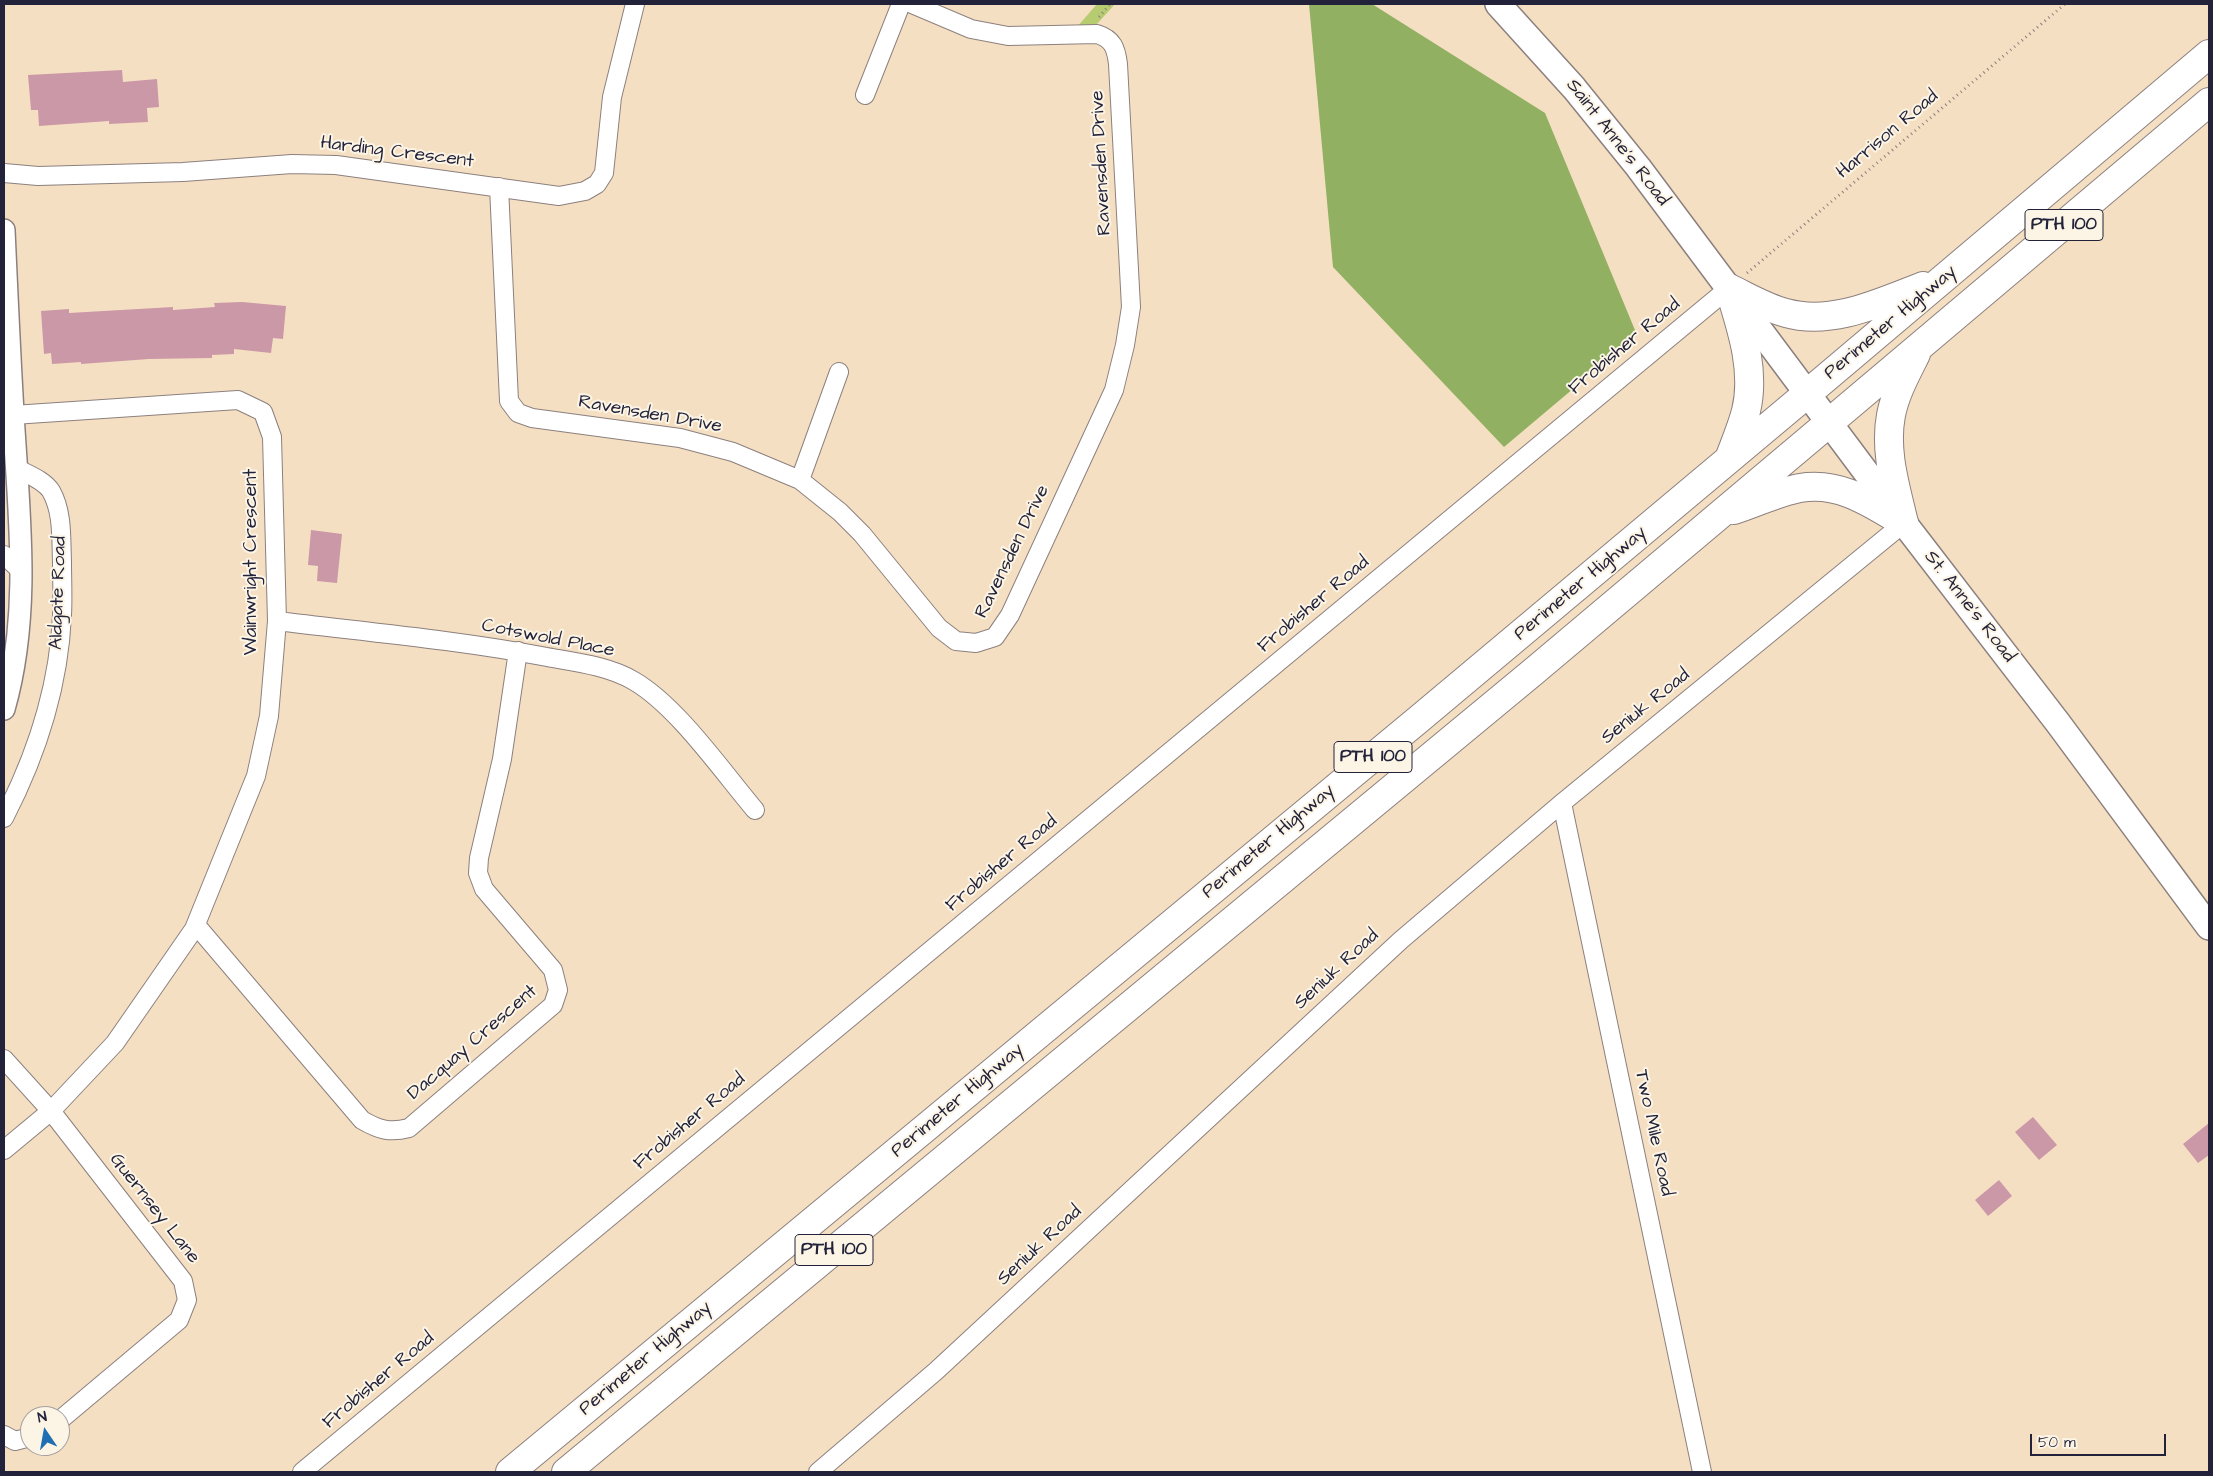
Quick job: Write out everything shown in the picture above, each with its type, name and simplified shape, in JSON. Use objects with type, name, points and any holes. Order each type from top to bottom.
[{"type":"highway","name":"Perimeter Highway","points":[[510,1472],[1434,706],[2209,54]]},
{"type":"highway","name":"Perimeter Highway","points":[[566,1472],[1533,672],[2209,102]]},
{"type":"highway","points":[[1729,288],[1785,313],[1813,317],[1844,313],[1865,307],[1943,278]]},
{"type":"highway","points":[[1729,288],[1745,340],[1748,381],[1746,409],[1729,459]]},
{"type":"highway","points":[[1904,523],[1889,456],[1889,425],[1900,387],[1918,348]]},
{"type":"highway","points":[[1721,514],[1788,491],[1821,487],[1862,498],[1904,523]]},
{"type":"main road","name":"Saint Anne's Road","points":[[1498,4],[1590,107],[1729,288]]},
{"type":"main road","name":"St. Anne's Road","points":[[1729,288],[1904,523],[2004,651],[2209,926]]},
{"type":"street","name":"Harding Crescent","points":[[4,173],[38,176],[184,172],[292,164],[336,165],[559,196],[585,191],[598,184],[604,173],[612,97],[634,4]]},
{"type":"street","points":[[866,95],[901,4]]},
{"type":"street","name":"Ravensden Drive","points":[[499,187],[509,401],[518,413],[532,418],[689,440],[733,452],[800,480],[840,512],[862,534],[939,628],[956,641],[976,643],[995,637],[1010,615],[1114,390],[1125,345],[1131,307],[1116,49],[1107,37],[1097,34],[1008,36],[971,29],[912,4]]},
{"type":"street","name":"Aldgate Road","points":[[4,230],[21,572],[11,625],[12,682],[4,709]]},
{"type":"street","name":"Frobisher Road","points":[[302,1472],[1729,288]]},
{"type":"street","points":[[800,480],[838,372]]},
{"type":"street","name":"Wainwright Crescent","points":[[4,1150],[51,1111],[115,1043],[196,925],[256,776],[268,716],[277,621],[272,437],[263,412],[238,400],[13,415]]},
{"type":"street","name":"Aldgate Road","points":[[4,818],[30,761],[51,692],[62,616],[61,530],[57,508],[50,490],[41,482],[16,468]]},
{"type":"street","name":"Seniuk Road","points":[[818,1472],[950,1358],[1401,940],[1562,803],[1904,523]]},
{"type":"street","name":"Aldgate Road","points":[[4,555],[21,572]]},
{"type":"street","name":"Cotswold Place","points":[[277,621],[518,651],[606,670],[633,680],[681,722],[755,810]]},
{"type":"street","name":"Dacquay Crescent","points":[[196,925],[362,1120],[378,1129],[394,1132],[409,1128],[546,1012],[553,1005],[558,990],[553,970],[484,889],[478,873],[502,759],[518,651]]},
{"type":"street","name":"Two Mile Road","points":[[1562,803],[1702,1472]]},
{"type":"street","name":"Guernsey Lane","points":[[4,1059],[51,1111],[183,1282],[187,1300],[179,1320],[70,1412]]},
{"type":"street","points":[[4,1434],[14,1440],[20,1439]]},
{"type":"path","name":"Harrison Road","points":[[1729,288],[2065,4]]},
{"type":"green space","points":[[1097,4],[1115,4],[1088,34],[1070,35]]},
{"type":"green space","points":[[1309,4],[1372,4],[1545,113],[1637,335],[1504,447],[1333,267]]},
{"type":"building","points":[[122,70],[123,82],[157,79],[159,107],[147,108],[148,122],[109,124],[109,121],[39,126],[38,110],[31,110],[28,75]]},
{"type":"building","points":[[242,302],[286,306],[283,339],[273,338],[271,353],[234,349],[234,354],[212,355],[212,358],[149,359],[81,364],[81,362],[52,364],[51,353],[44,354],[41,311],[69,309],[69,313],[173,307],[173,310],[215,307],[214,303]]},
{"type":"building","points":[[311,530],[342,534],[337,583],[317,581],[318,566],[308,565]]},
{"type":"building","points":[[2033,1117],[2057,1145],[2039,1160],[2015,1132]]},
{"type":"building","points":[[2209,1123],[2209,1155],[2198,1163],[2183,1144]]},
{"type":"building","points":[[1999,1180],[2012,1196],[1988,1216],[1975,1200]]}]
